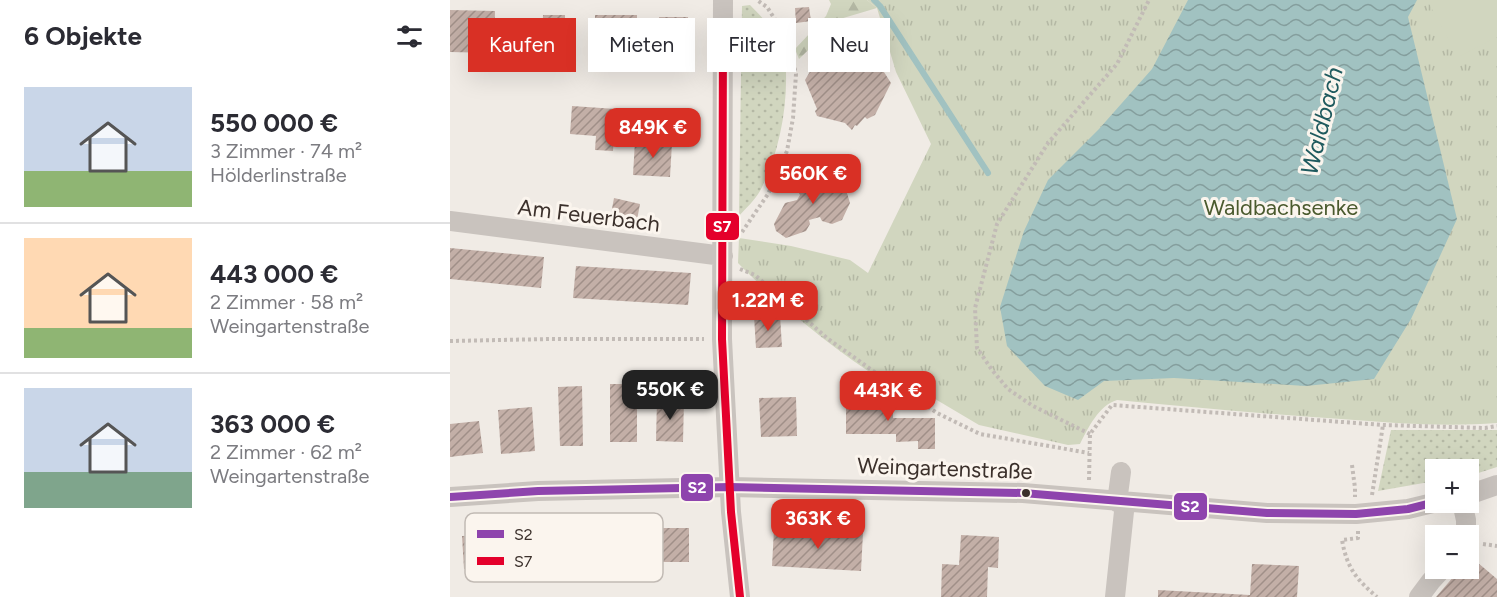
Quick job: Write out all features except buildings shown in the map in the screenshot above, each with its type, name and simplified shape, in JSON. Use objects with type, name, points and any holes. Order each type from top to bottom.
[{"type":"street","points":[[723,0],[722,339],[731,512],[740,597]]},
{"type":"street","name":"Am Feuerbach","points":[[450,221],[723,256]]},
{"type":"street","points":[[1115,597],[1121,472]]},
{"type":"street","points":[[1479,491],[1497,485]]},
{"type":"street","name":"Weingartenstraße","points":[[450,497],[538,491],[730,487],[1023,494],[1267,513],[1356,514],[1408,509],[1425,505]]},
{"type":"street","points":[[1419,597],[1433,579]]},
{"type":"path","points":[[757,0],[767,7],[787,38],[796,74],[793,118],[787,151],[768,194],[723,256],[738,268],[755,275],[827,338],[937,413],[980,434],[1089,453]]},
{"type":"path","points":[[1090,434],[1033,406],[1008,389],[977,348],[975,308],[997,224],[1048,143],[1118,64],[1149,0]]},
{"type":"path","points":[[450,341],[722,339]]},
{"type":"path","points":[[1088,483],[1090,434],[1112,405],[1383,425],[1485,428],[1497,426]]},
{"type":"path","points":[[1372,497],[1383,425]]},
{"type":"path","points":[[1352,465],[1355,488]]},
{"type":"path","points":[[1356,514],[1358,538],[1342,540],[1345,557],[1351,571],[1377,597]]},
{"type":"green space","points":[[829,0],[867,0],[877,8],[843,18],[824,18],[831,4]]},
{"type":"green space","name":"Waldbachsenke","points":[[867,0],[1497,0],[1497,423],[1458,425],[1400,423],[1117,400],[1099,412],[1080,444],[1068,445],[979,425],[925,393],[916,401],[868,371],[792,313],[738,263],[739,238],[791,246],[850,260],[868,273],[931,144],[896,72],[890,52],[890,18],[880,18],[877,8]]},
{"type":"green space","points":[[1427,0],[1497,0],[1497,37],[1458,57]]},
{"type":"green space","points":[[750,5],[762,18],[742,18],[742,6]]},
{"type":"green space","points":[[808,35],[808,50],[799,59],[796,48]]},
{"type":"green space","points":[[741,72],[786,72],[783,118],[772,163],[758,194],[739,216]]},
{"type":"green space","points":[[1391,430],[1497,430],[1497,467],[1479,473],[1479,459],[1425,459],[1425,483],[1378,491]]},
{"type":"water","points":[[1188,0],[1417,0],[1408,17],[1457,219],[1411,319],[1374,379],[1306,386],[1174,378],[1104,381],[1078,400],[1045,386],[1007,346],[1000,307],[1024,231],[1048,180],[1099,129],[1152,69]]},
{"type":"waterway","name":"Waldbach","points":[[874,0],[988,173]]},
{"type":"transit line","name":"S7","points":[[723,72],[722,339],[731,512],[740,597]]},
{"type":"transit line","name":"S2","points":[[450,497],[538,491],[730,487],[1023,493],[1267,513],[1356,514],[1408,509],[1425,505]]}]
